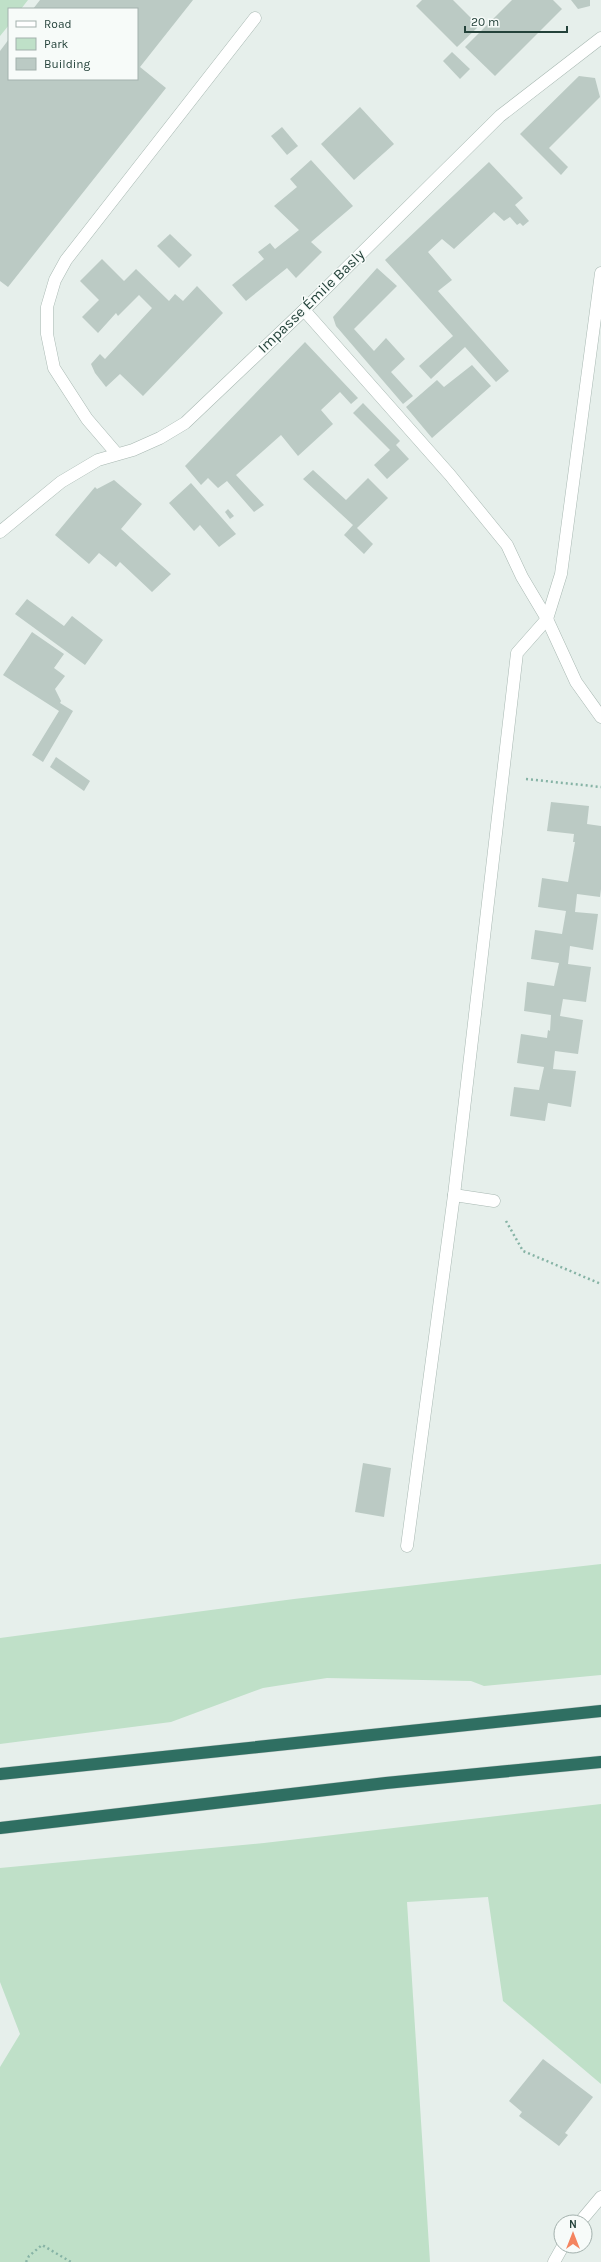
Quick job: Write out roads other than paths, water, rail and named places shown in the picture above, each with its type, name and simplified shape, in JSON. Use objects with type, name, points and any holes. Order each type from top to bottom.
[{"type":"highway","points":[[0,1774],[601,1710]]},
{"type":"highway","points":[[0,1828],[386,1784],[601,1762]]},
{"type":"street","points":[[117,454],[87,419],[54,368],[47,334],[47,307],[55,280],[66,260],[255,18]]},
{"type":"street","name":"Impasse Émile Basly","points":[[0,532],[61,482],[98,460],[160,438],[185,423],[304,310],[500,116],[601,38]]},
{"type":"street","points":[[407,1546],[454,1195],[517,653],[547,619],[561,574],[601,273]]},
{"type":"street","points":[[304,310],[450,475],[507,545],[522,577],[547,619],[576,682],[601,717]]},
{"type":"street","points":[[454,1195],[494,1201]]},
{"type":"street","points":[[586,2214],[601,2196]]}]
